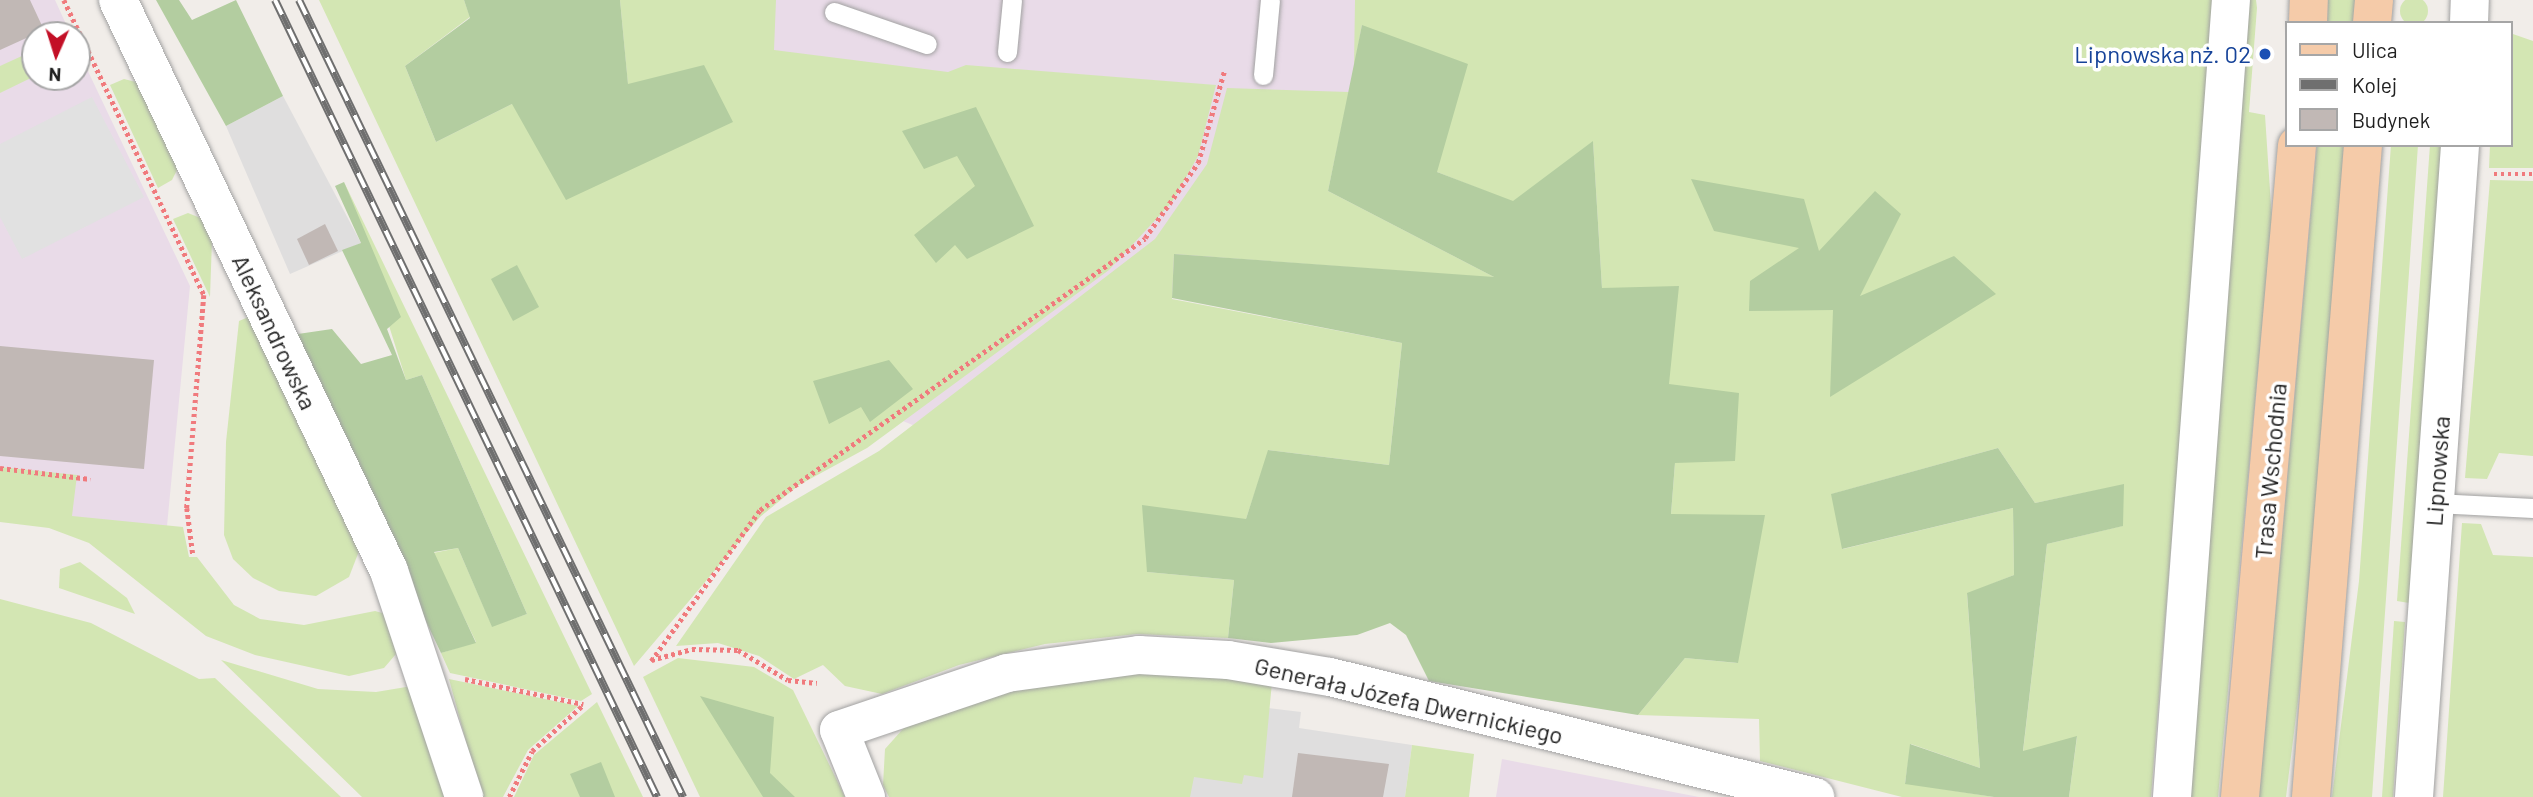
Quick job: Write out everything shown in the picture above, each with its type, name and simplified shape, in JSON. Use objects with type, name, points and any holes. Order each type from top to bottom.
[{"type":"main road","points":[[2308,21],[2309,0]]},
{"type":"main road","points":[[2372,21],[2374,0]]},
{"type":"main road","name":"Trasa Wschodnia","points":[[2240,797],[2298,147]]},
{"type":"main road","points":[[2311,797],[2363,147]]},
{"type":"street","name":"Aleksandrowska","points":[[118,0],[389,571],[425,666],[464,797]]},
{"type":"street","points":[[2172,797],[2231,0]]},
{"type":"street","points":[[2469,21],[2470,0]]},
{"type":"street","name":"Lipnowska","points":[[2414,797],[2435,503],[2472,159]]},
{"type":"street","name":"Generała Józefa Dwernickiego","points":[[866,797],[839,730],[965,684],[1056,662],[1199,657],[1330,677],[1815,797]]},
{"type":"lane","points":[[1007,52],[1012,0]]},
{"type":"lane","points":[[1263,75],[1270,0]]},
{"type":"lane","points":[[834,12],[927,44]]},
{"type":"lane","points":[[2435,503],[2533,508]]},
{"type":"path","points":[[64,0],[204,295],[187,508],[192,555]]},
{"type":"path","points":[[817,683],[788,680],[738,650],[692,649],[651,660],[760,510],[1145,238],[1198,163],[1224,72]]},
{"type":"path","points":[[2472,159],[2533,174]]},
{"type":"path","points":[[0,468],[90,479]]},
{"type":"path","points":[[425,666],[583,704],[531,751],[509,797]]},
{"type":"shaded area","points":[[0,0],[55,0],[65,21],[21,21],[21,91],[91,91],[91,77],[190,286],[167,526],[0,511]]},
{"type":"shaded area","points":[[633,0],[1396,0],[1392,118],[970,448],[828,391]]},
{"type":"shaded area","points":[[283,96],[361,243],[290,274],[226,126]]},
{"type":"shaded area","points":[[92,97],[144,197],[22,259],[0,217],[0,144]]},
{"type":"shaded area","points":[[1115,690],[1301,712],[1299,728],[1412,745],[1405,797],[992,797]]},
{"type":"shaded area","points":[[1502,759],[1699,797],[1496,797]]},
{"type":"green space","points":[[2407,-1],[2421,-1],[2427,6],[2424,21],[2404,21],[2401,16],[2401,6]]},
{"type":"green space","points":[[156,0],[179,0],[192,20],[236,0],[283,96],[226,126]]},
{"type":"green space","points":[[319,0],[464,0],[470,17],[405,66],[436,142],[512,104],[628,85],[620,0],[776,0],[774,50],[948,72],[966,65],[1216,85],[1198,156],[1172,202],[1109,270],[867,448],[799,485],[760,517],[634,666]]},
{"type":"green space","points":[[464,0],[620,0],[628,84],[704,65],[733,122],[566,200],[512,104],[436,142],[405,66],[470,18]]},
{"type":"green space","points":[[1355,0],[2215,0],[2151,797],[2069,797],[2077,737],[2023,752],[2047,544],[2122,526],[2123,485],[2035,503],[1998,448],[1832,494],[1843,549],[2013,508],[2014,575],[1967,594],[1980,768],[1911,744],[1905,783],[1994,797],[1902,797],[1760,761],[1759,719],[1638,715],[1685,658],[1737,663],[1671,514],[1675,463],[1669,384],[1602,288],[1593,142],[1513,202],[1437,172],[1362,25],[1354,67]]},
{"type":"green space","points":[[2248,0],[2256,0],[2257,8],[2249,112],[2265,115],[2272,221],[2218,797],[2184,797]]},
{"type":"green space","points":[[2328,0],[2355,0],[2353,21],[2327,21]]},
{"type":"green space","points":[[1362,25],[1468,64],[1437,172],[1513,201],[1593,141],[1602,288],[1679,286],[1669,384],[1739,393],[1735,461],[1675,463],[1671,514],[1765,515],[1738,663],[1685,658],[1638,715],[1429,681],[1406,635],[1390,623],[1357,635],[1271,643],[1228,638],[1234,580],[1147,572],[1142,505],[1246,519],[1268,450],[1389,465],[1402,343],[1172,298],[1174,254],[1494,277],[1328,191]]},
{"type":"green space","points":[[2512,34],[2533,41],[2533,168],[2489,168],[2490,147],[2512,147]]},
{"type":"green space","points":[[21,56],[21,83],[0,93],[0,66]]},
{"type":"green space","points":[[124,79],[140,83],[179,166],[172,180],[158,188],[110,85]]},
{"type":"green space","points":[[1227,88],[1349,92],[1328,191],[1496,278],[1174,254],[1172,299],[1402,343],[1389,465],[1269,450],[1246,519],[1147,572],[1234,580],[1228,638],[1137,634],[1045,644],[959,665],[882,694],[845,686],[823,665],[794,679],[759,656],[718,643],[676,646],[766,517],[879,451],[1155,239],[1207,164]]},
{"type":"green space","points":[[976,107],[1034,226],[967,259],[955,245],[936,263],[914,235],[975,186],[957,156],[924,169],[902,131]]},
{"type":"green space","points":[[2317,147],[2344,147],[2309,611],[2286,797],[2259,797]]},
{"type":"green space","points":[[2391,147],[2418,147],[2372,797],[2332,797],[2359,581]]},
{"type":"green space","points":[[2430,147],[2443,147],[2409,603],[2397,601]]},
{"type":"green space","points":[[1691,179],[1804,199],[1819,251],[1875,191],[1901,214],[1860,296],[1954,256],[1996,294],[1830,397],[1833,310],[1749,311],[1750,281],[1799,248],[1714,231]]},
{"type":"green space","points":[[2490,180],[2533,181],[2533,456],[2499,453],[2487,479],[2465,478]]},
{"type":"green space","points":[[344,182],[592,694],[581,701],[450,673],[441,653],[476,642],[433,553],[458,548],[492,626],[527,614],[422,375],[406,380]]},
{"type":"green space","points":[[344,182],[401,317],[387,329],[406,380],[422,375],[527,614],[492,627],[458,548],[434,552],[476,643],[441,653],[291,335],[332,329],[361,364],[392,355],[342,250],[361,243],[335,186]]},
{"type":"green space","points":[[188,213],[203,219],[212,240],[210,297],[173,219]]},
{"type":"green space","points":[[517,265],[539,307],[513,321],[491,279]]},
{"type":"green space","points":[[251,316],[361,546],[349,577],[316,596],[279,591],[253,578],[233,559],[224,535],[226,442],[239,321]]},
{"type":"green space","points":[[889,360],[913,389],[870,422],[861,407],[829,424],[813,381]]},
{"type":"green space","points":[[1998,448],[2035,503],[2124,484],[2123,526],[2047,544],[2023,751],[2077,736],[2069,797],[1994,797],[1905,784],[1910,744],[1980,768],[1967,593],[2014,575],[2013,508],[1842,549],[1831,494]]},
{"type":"green space","points":[[0,467],[77,475],[72,516],[183,527],[189,557],[197,557],[234,605],[260,619],[304,625],[375,611],[386,614],[402,647],[384,668],[349,676],[255,655],[206,636],[89,543],[49,528],[0,522]]},
{"type":"green space","points":[[2462,523],[2481,524],[2493,555],[2533,557],[2533,797],[2443,797]]},
{"type":"green space","points":[[80,562],[127,598],[135,614],[59,588],[60,569]]},
{"type":"green space","points":[[0,599],[91,623],[199,679],[215,678],[341,797],[0,797]]},
{"type":"green space","points":[[2394,621],[2405,622],[2393,797],[2382,797]]},
{"type":"green space","points":[[678,658],[754,667],[793,690],[845,797],[700,797],[643,677]]},
{"type":"green space","points":[[221,660],[318,689],[376,692],[418,685],[449,797],[362,797]]},
{"type":"green space","points":[[1153,670],[1272,682],[1263,778],[1244,775],[1242,784],[1194,777],[1190,797],[889,797],[883,785],[885,749],[910,721],[989,693]]},
{"type":"green space","points":[[449,679],[578,706],[528,750],[503,797],[481,797]]},
{"type":"green space","points":[[700,696],[774,717],[770,773],[795,797],[763,797]]},
{"type":"green space","points":[[597,702],[643,797],[514,797],[534,755]]},
{"type":"green space","points":[[1412,745],[1474,754],[1469,797],[1405,797]]},
{"type":"green space","points":[[601,762],[615,797],[580,797],[570,774]]},
{"type":"building","points":[[0,0],[30,0],[40,21],[21,21],[21,40],[0,50]]},
{"type":"building","points":[[325,224],[338,251],[309,265],[297,239]]},
{"type":"building","points":[[0,346],[154,360],[144,469],[0,456]]},
{"type":"building","points":[[1298,753],[1389,764],[1383,797],[1292,797]]},
{"type":"railway","points":[[275,0],[657,797]]},
{"type":"railway","points":[[299,0],[683,797]]},
{"type":"place","name":"Lipnowska nż. 02","points":[[2265,54]]}]
